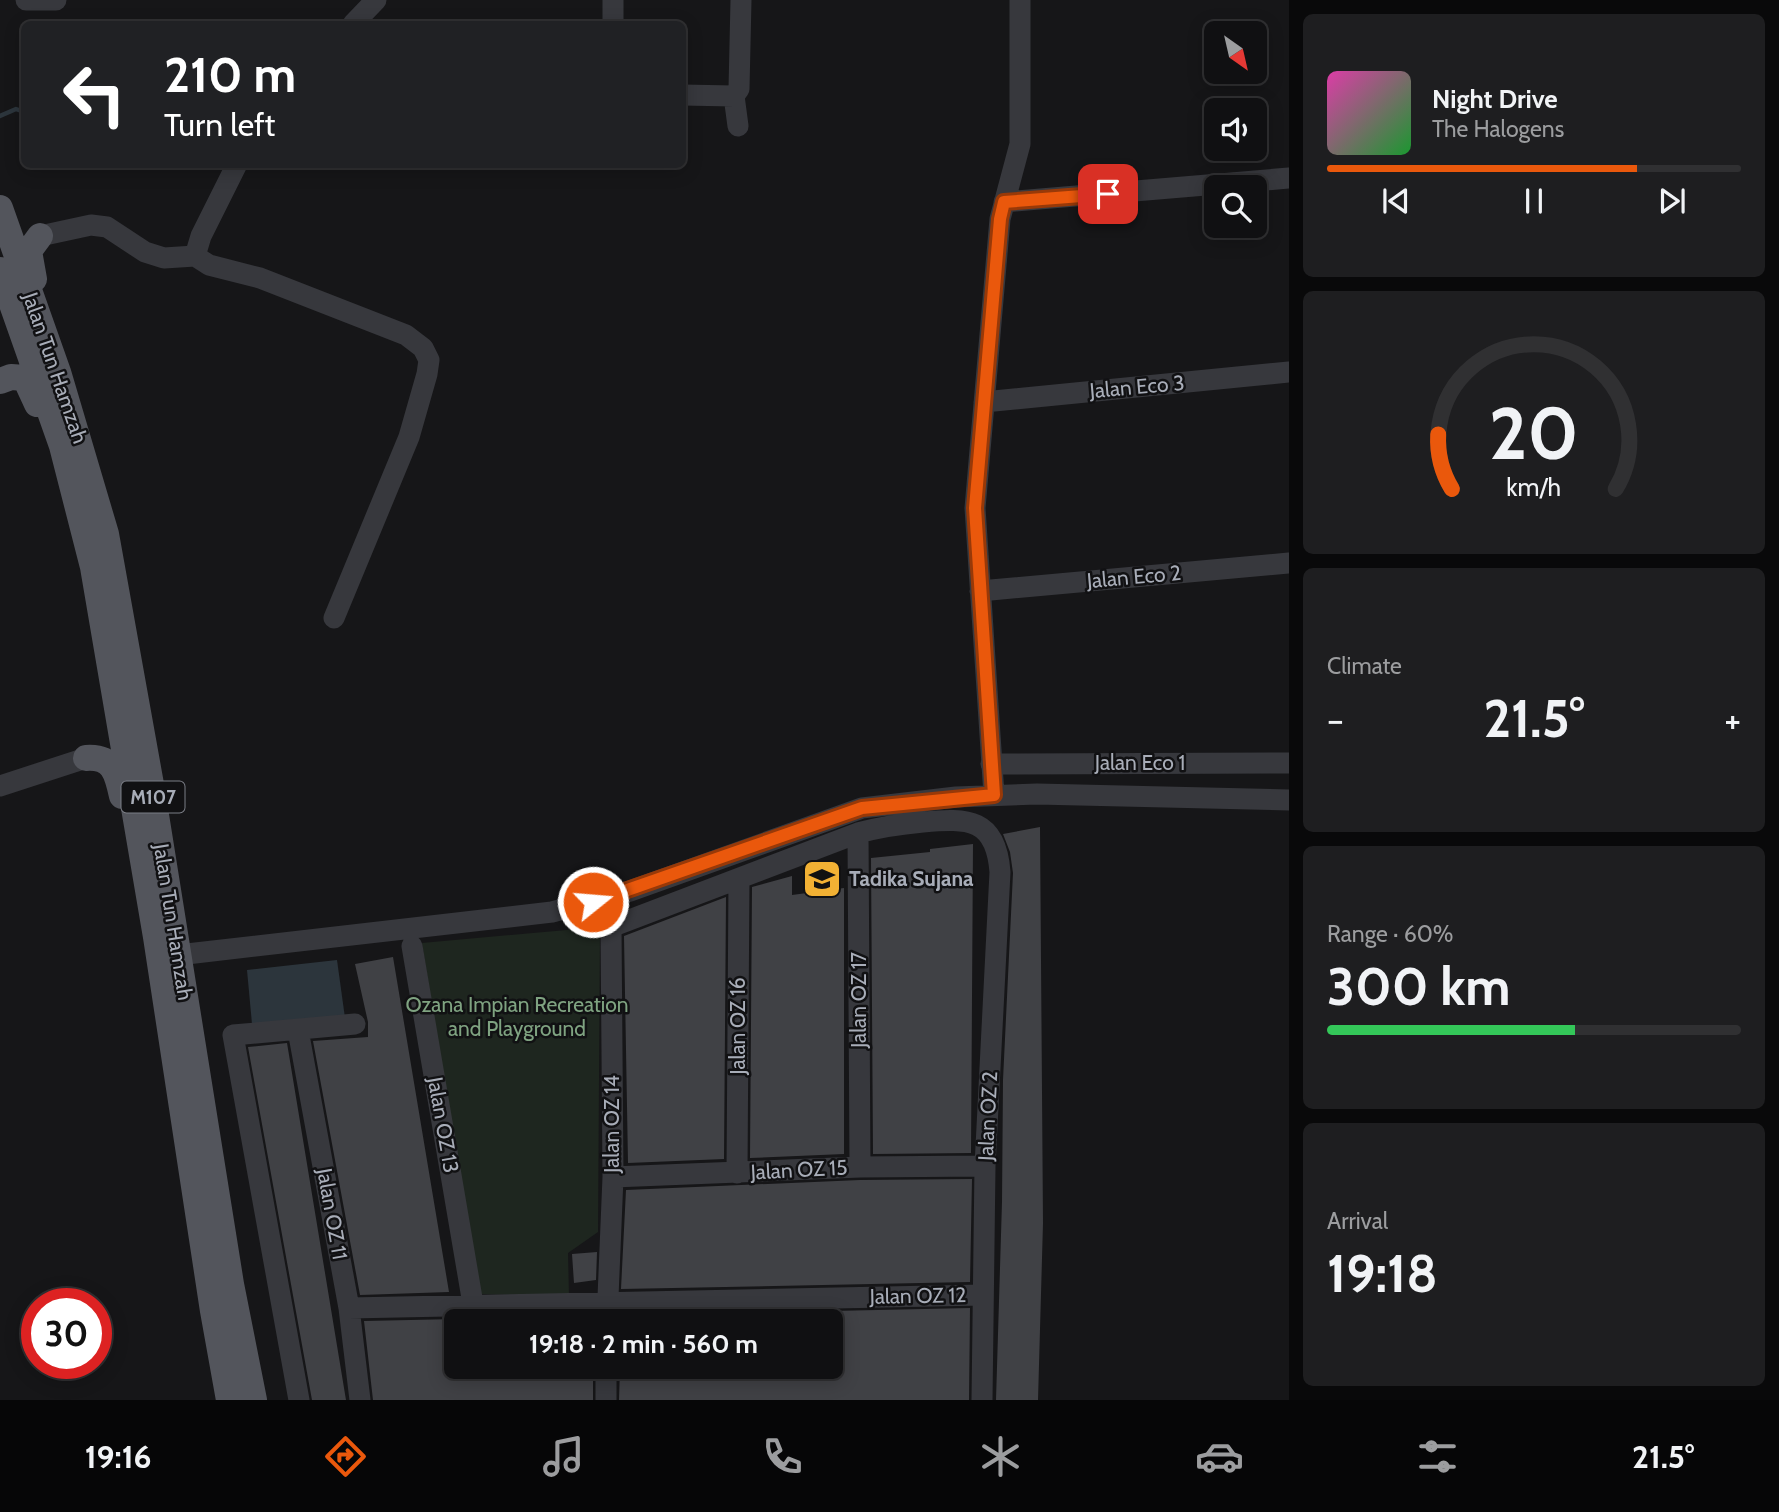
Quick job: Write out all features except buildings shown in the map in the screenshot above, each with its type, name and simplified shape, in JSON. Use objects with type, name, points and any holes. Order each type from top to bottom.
[{"type":"main road","points":[[0,190],[16,225],[30,236],[40,236]]},
{"type":"main road","name":"Jalan Tun Hamzah","points":[[0,208],[58,372],[106,534],[231,1284],[254,1400]]},
{"type":"main road","points":[[40,236],[29,251],[30,265],[58,372]]},
{"type":"main road","name":"Jalan Tun Hamzah","points":[[0,270],[62,446],[80,509],[100,602],[229,1400]]},
{"type":"main road","points":[[0,280],[18,349],[16,360],[0,381]]},
{"type":"main road","points":[[0,381],[18,376],[29,383],[80,509]]},
{"type":"main road","points":[[86,758],[102,749],[110,740],[112,730],[100,602]]},
{"type":"main road","points":[[86,758],[106,760],[116,772],[156,937]]},
{"type":"street","points":[[26,0],[56,0]]},
{"type":"street","points":[[356,21],[376,0]]},
{"type":"street","points":[[613,0],[613,21]]},
{"type":"street","points":[[738,126],[734,96],[739,89],[741,0]]},
{"type":"street","points":[[994,795],[975,508],[1000,219],[1020,144],[1020,0]]},
{"type":"street","points":[[686,95],[734,96]]},
{"type":"street","points":[[195,256],[201,236],[235,168]]},
{"type":"street","points":[[1004,202],[1289,178]]},
{"type":"street","points":[[40,236],[92,225],[107,227],[145,252],[164,258],[195,256],[209,265],[260,278],[406,335],[423,348],[429,360],[427,374],[409,437],[334,618]]},
{"type":"street","name":"Jalan Eco 3","points":[[984,402],[1289,372]]},
{"type":"street","name":"Jalan Eco 2","points":[[980,591],[1289,563]]},
{"type":"street","points":[[0,786],[86,758]]},
{"type":"street","name":"Jalan Eco 1","points":[[991,764],[1289,764]]},
{"type":"street","points":[[178,955],[552,912],[630,891],[862,808],[994,795],[1289,800]]},
{"type":"street","name":"Jalan OZ 2","points":[[858,833],[892,824],[968,820],[989,835],[996,846],[1000,872],[985,1166],[982,1400]]},
{"type":"street","points":[[739,879],[858,833]]},
{"type":"street","name":"Jalan OZ 17","points":[[858,833],[860,1167]]},
{"type":"street","name":"Jalan OZ 14","points":[[607,1309],[612,1177],[611,927],[739,879]]},
{"type":"street","name":"Jalan OZ 16","points":[[737,1173],[739,879]]},
{"type":"street","name":"Jalan OZ 13","points":[[412,946],[473,1304]]},
{"type":"street","points":[[299,1400],[233,1035],[355,1024]]},
{"type":"street","name":"Jalan OZ 11","points":[[298,1030],[349,1308],[360,1400]]},
{"type":"street","name":"Jalan OZ 15","points":[[612,1177],[860,1167],[985,1166]]},
{"type":"street","name":"Jalan OZ 12","points":[[673,1309],[983,1295]]},
{"type":"street","name":"Jalan OZ 12","points":[[349,1308],[473,1304],[557,1309]]},
{"type":"street","points":[[606,1379],[606,1400]]},
{"type":"green space","name":"Ozana Impian Recreation and Playground","points":[[600,927],[598,1232],[568,1253],[569,1296],[479,1294],[422,943]]},
{"type":"shaded area","points":[[337,960],[345,1018],[252,1024],[247,970]]},
{"type":"waterway","points":[[0,116],[16,109],[21,111]]},
{"type":"place","name":"Tadika Sujana","points":[[822,879]]},
{"type":"route","points":[[593,902],[862,808],[994,795],[975,508],[1000,219],[1004,202],[1108,194]]}]
